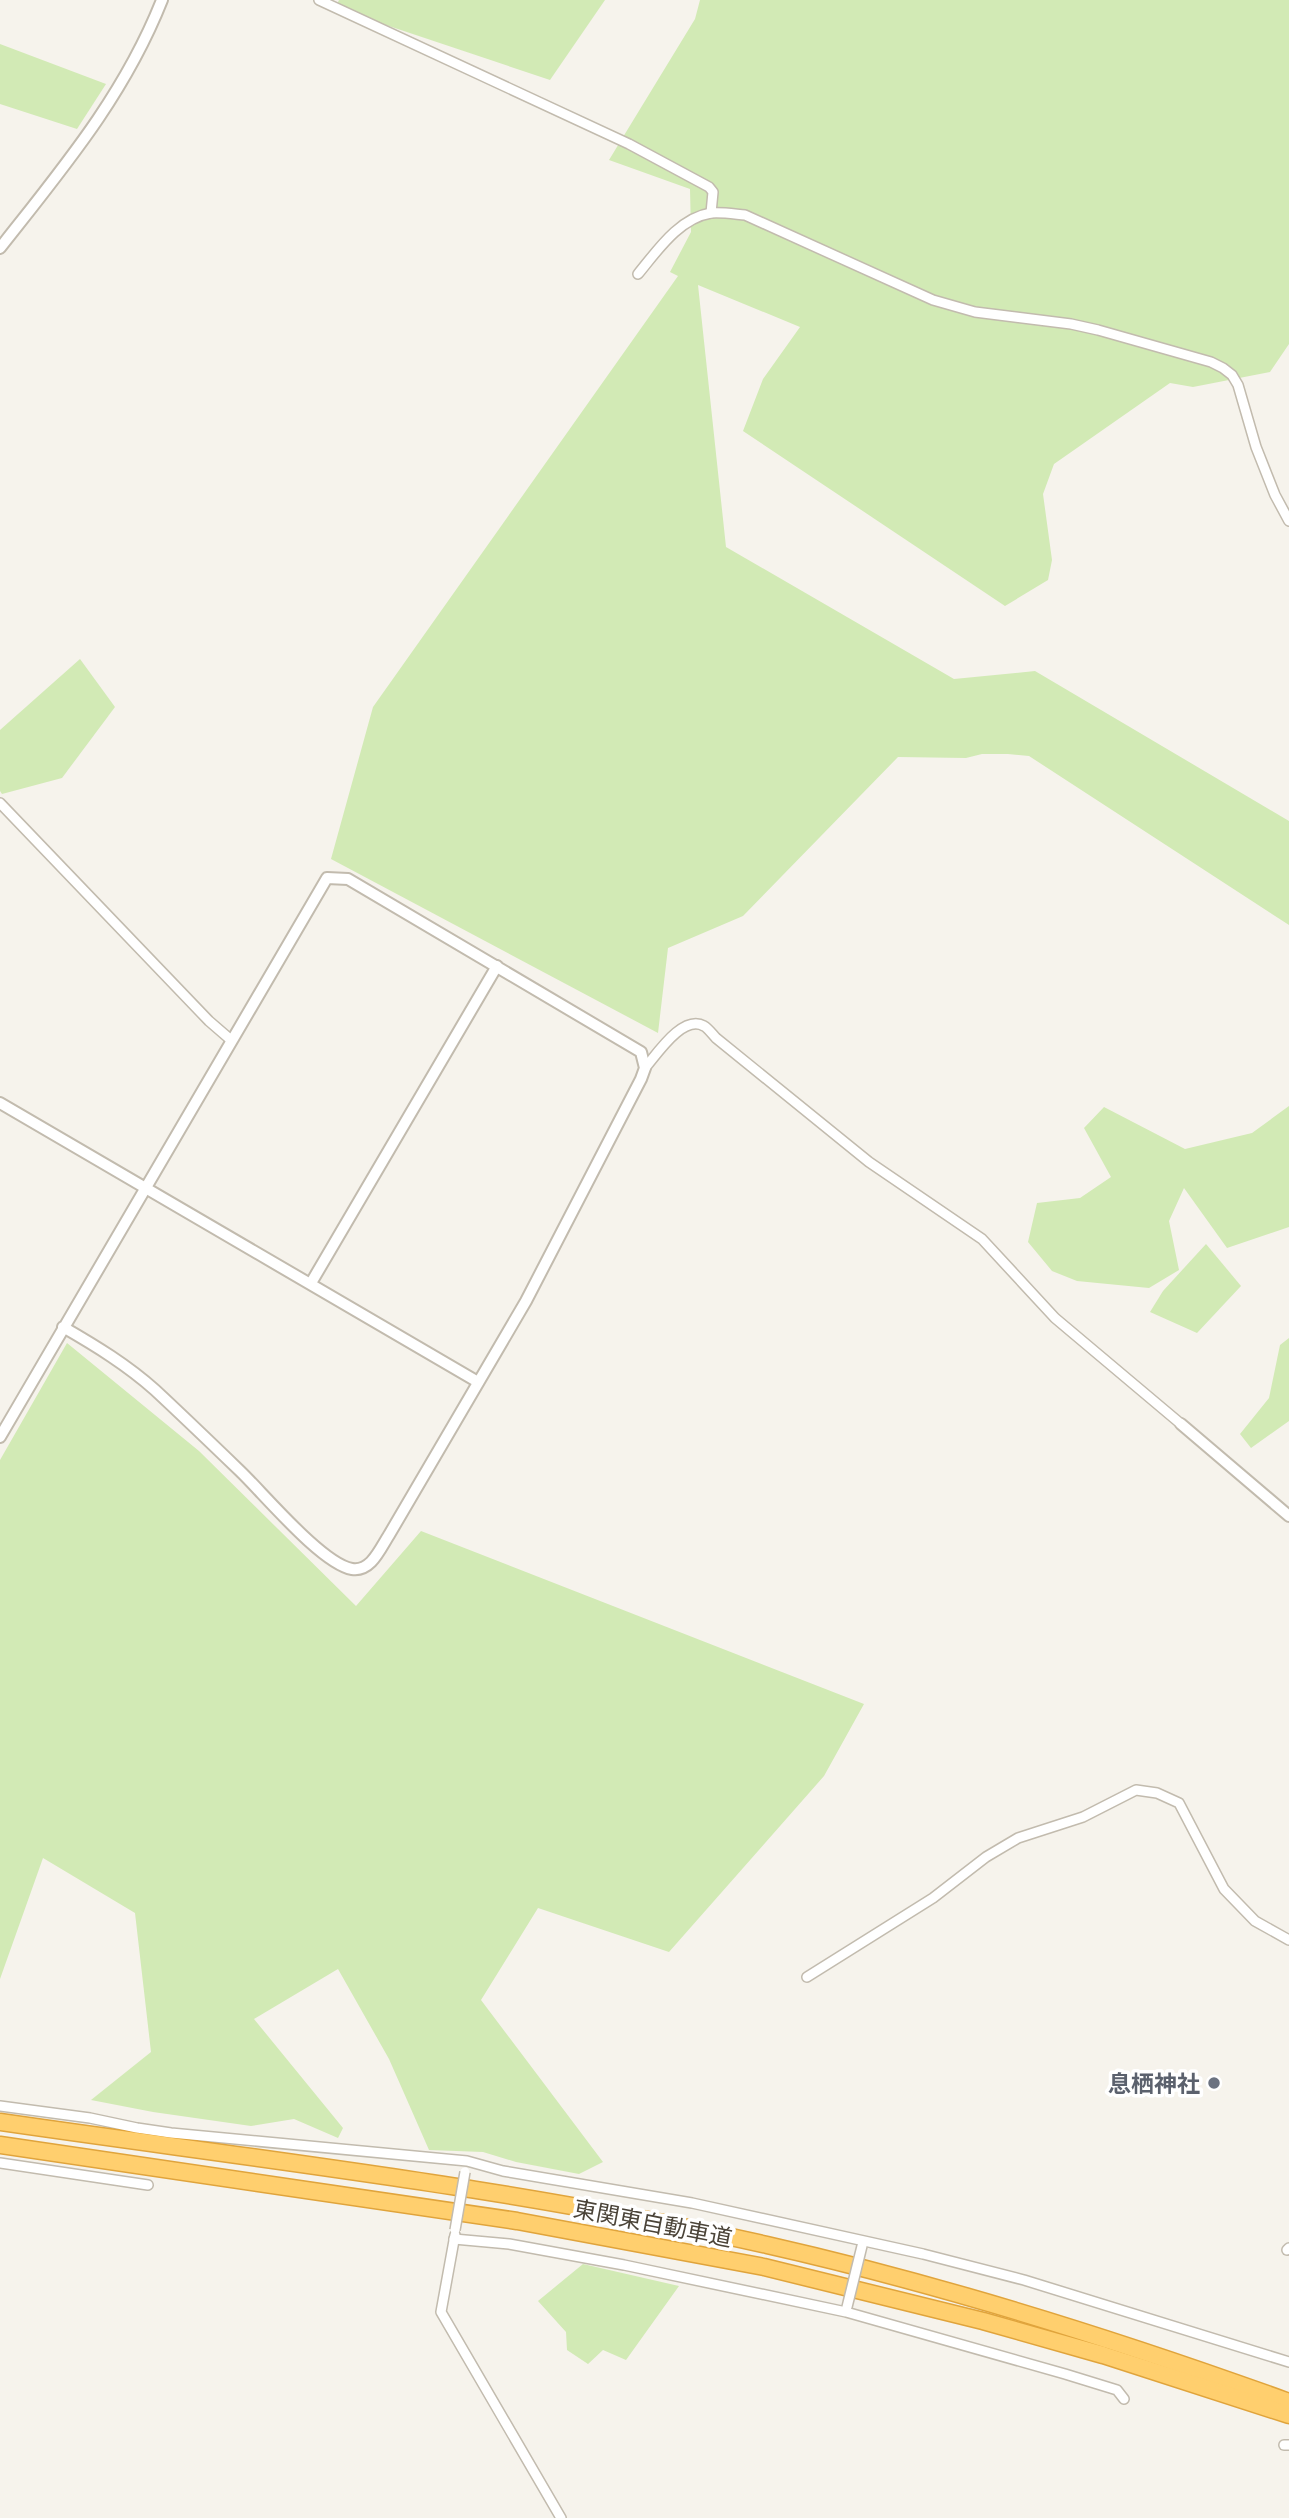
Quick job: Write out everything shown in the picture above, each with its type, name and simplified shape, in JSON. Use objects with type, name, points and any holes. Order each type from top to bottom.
[{"type":"highway","name":"東関東自動車道","points":[[0,2122],[485,2193],[660,2223],[768,2245],[1014,2311],[1106,2339],[1289,2402]]},
{"type":"highway","name":"東関東自動車道","points":[[0,2145],[504,2219],[764,2267],[983,2320],[1115,2358],[1289,2415]]},
{"type":"street","points":[[0,248],[71,159],[111,103],[145,41],[162,0]]},
{"type":"street","points":[[318,0],[629,144],[709,187],[713,192],[711,213]]},
{"type":"street","points":[[638,274],[678,229],[699,217],[711,213],[745,215],[910,290],[954,307],[1098,330],[1223,368],[1232,375],[1242,394],[1256,447],[1275,495],[1289,521]]},
{"type":"street","points":[[0,803],[209,1021],[231,1040]]},
{"type":"street","points":[[0,1437],[327,878],[348,879],[635,1047],[641,1052],[645,1068]]},
{"type":"street","points":[[311,1283],[497,966]]},
{"type":"street","points":[[63,1327],[94,1345],[154,1389],[312,1543],[336,1562],[355,1569],[364,1567],[372,1561],[526,1301],[645,1068],[677,1030],[691,1023],[704,1026],[869,1162],[982,1238],[1055,1318],[1289,1516]]},
{"type":"street","points":[[0,1103],[478,1382]]},
{"type":"street","points":[[807,1977],[933,1898],[986,1857],[1018,1838],[1083,1817],[1136,1790],[1157,1793],[1179,1803],[1224,1889],[1255,1921],[1289,1940]]},
{"type":"street","points":[[0,2106],[90,2118],[172,2133],[409,2158],[467,2161],[503,2171],[692,2203],[1024,2280],[1289,2362]]},
{"type":"street","points":[[467,2161],[440,2312],[561,2518]]},
{"type":"street","points":[[0,2163],[148,2185]]},
{"type":"street","points":[[455,2235],[847,2310],[1117,2390],[1124,2399]]},
{"type":"street","points":[[847,2310],[862,2243]]},
{"type":"green space","points":[[339,0],[605,0],[550,80],[335,8]]},
{"type":"green space","points":[[700,0],[1289,0],[1289,344],[1270,372],[1193,387],[1170,383],[1054,464],[1043,494],[1052,560],[1048,580],[1005,606],[743,431],[763,379],[800,327],[698,285],[726,547],[954,679],[1035,671],[1289,821],[1289,925],[1029,756],[1008,754],[982,754],[966,758],[898,757],[743,916],[668,948],[658,1033],[331,859],[373,707],[678,276],[670,272],[691,232],[690,189],[609,160],[695,19]]},
{"type":"green space","points":[[0,44],[106,84],[77,129],[0,104]]},
{"type":"green space","points":[[80,659],[115,707],[62,778],[2,794],[0,730]]},
{"type":"green space","points":[[1289,1106],[1289,1227],[1227,1248],[1184,1188],[1169,1221],[1179,1270],[1149,1288],[1077,1281],[1052,1271],[1028,1242],[1037,1203],[1080,1198],[1111,1177],[1084,1128],[1104,1107],[1185,1149],[1252,1133]]},
{"type":"green space","points":[[1206,1244],[1241,1286],[1197,1333],[1150,1312],[1163,1291]]},
{"type":"green space","points":[[1289,1338],[1289,1421],[1251,1448],[1240,1434],[1269,1398],[1280,1345]]},
{"type":"green space","points":[[67,1343],[199,1451],[356,1606],[421,1531],[864,1704],[824,1776],[669,1952],[538,1908],[481,2000],[603,2162],[579,2174],[516,2162],[483,2152],[429,2150],[389,2059],[338,1969],[254,2019],[343,2128],[338,2138],[294,2119],[251,2126],[91,2100],[151,2052],[135,1913],[43,1858],[0,1979],[0,1460]]},
{"type":"green space","points":[[583,2264],[679,2286],[626,2360],[603,2350],[588,2364],[567,2350],[566,2332],[538,2301]]},
{"type":"place","name":"息栖神社","points":[[1214,2083]]}]
